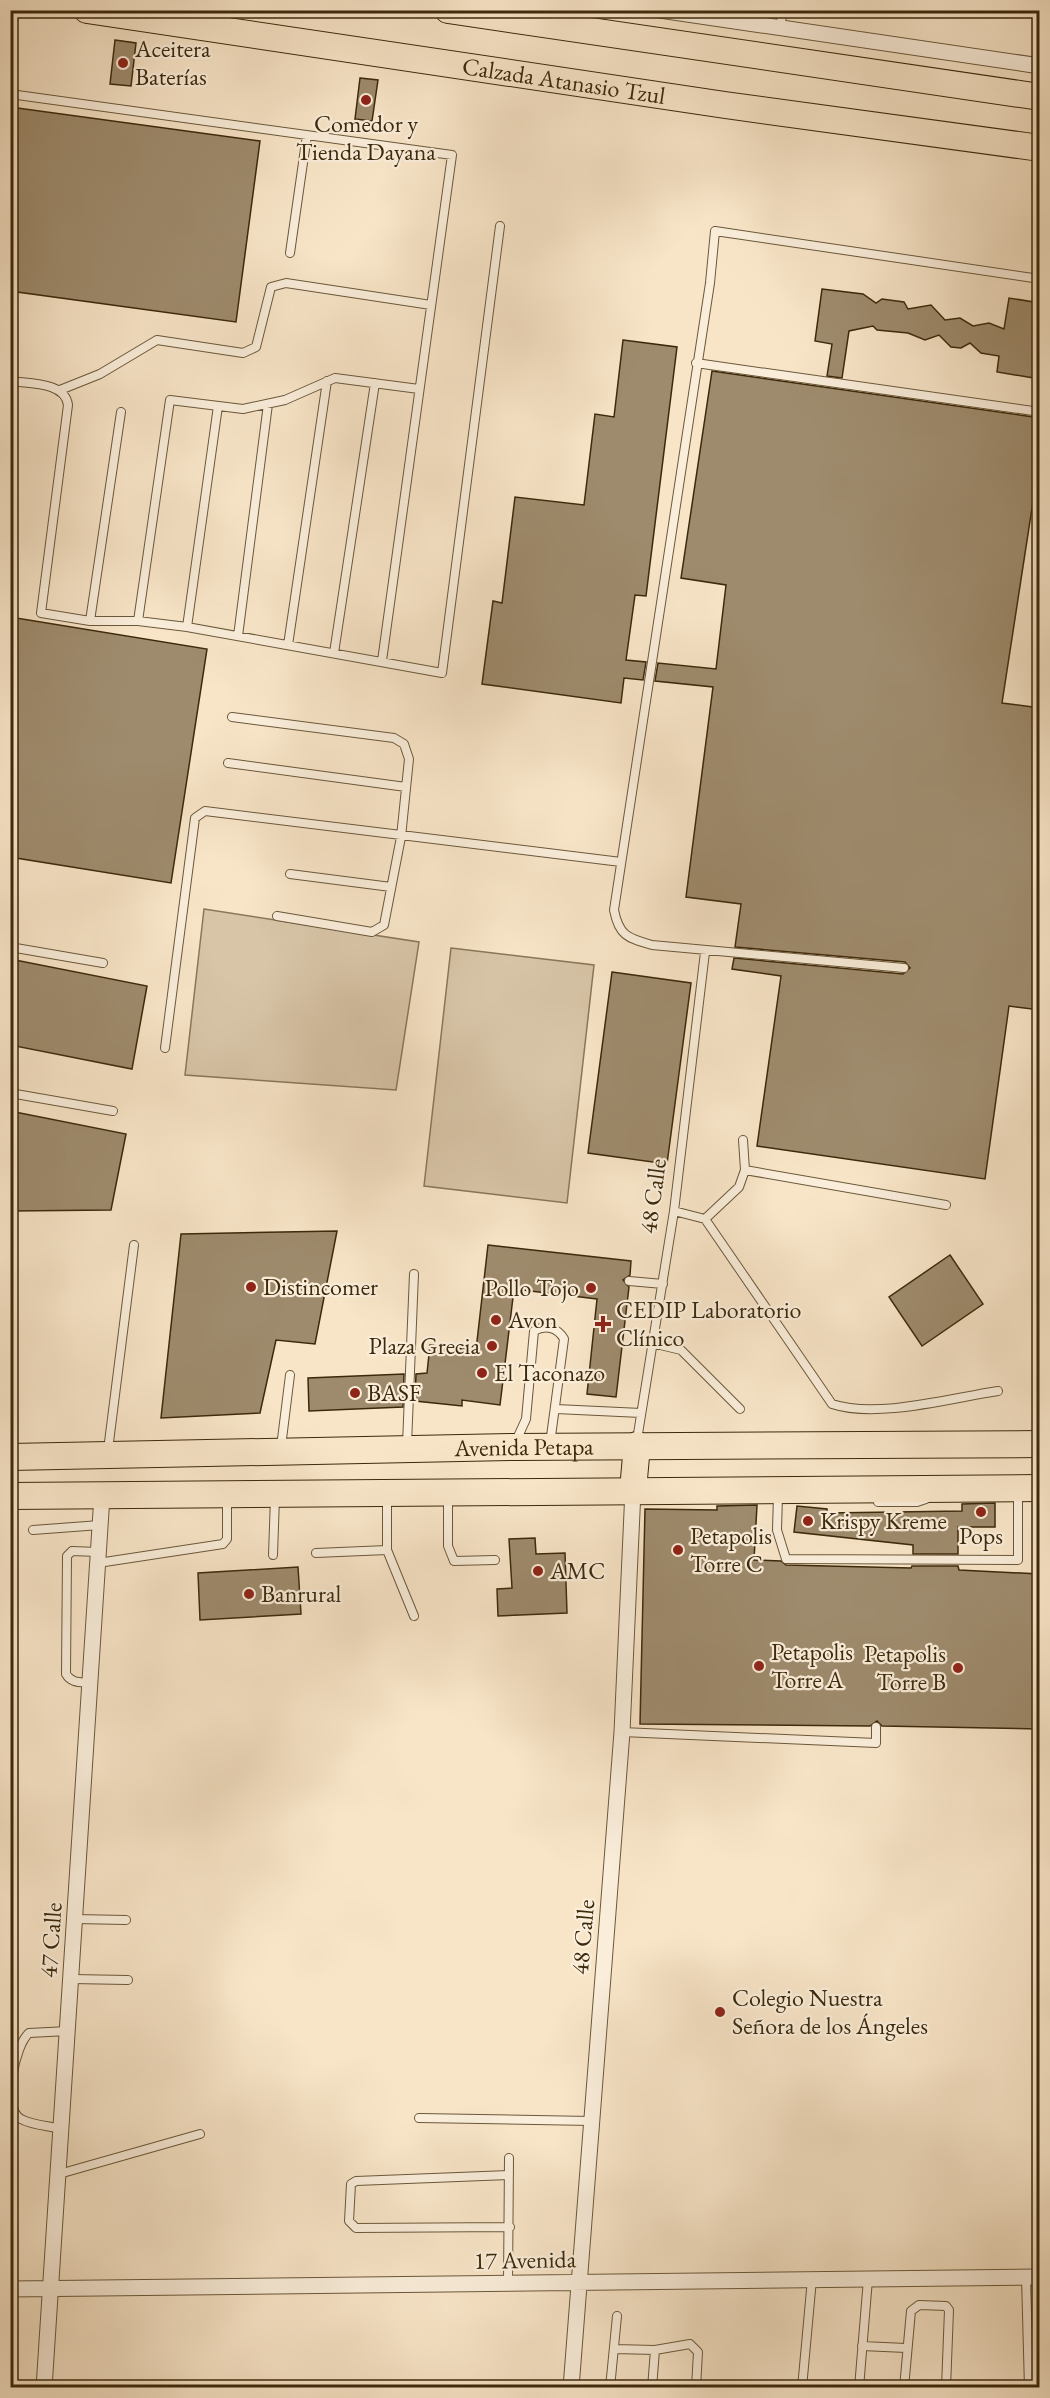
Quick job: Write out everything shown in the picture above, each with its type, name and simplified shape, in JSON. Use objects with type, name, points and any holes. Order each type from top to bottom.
[{"type":"main road","name":"Calzada Atanasio Tzul","points":[[87,10],[713,104],[1040,148]]},
{"type":"main road","points":[[448,10],[1040,97]]},
{"type":"main road","points":[[633,1490],[637,1444]]},
{"type":"main road","name":"Avenida Petapa","points":[[10,1457],[550,1448],[637,1444],[1040,1444]]},
{"type":"main road","name":"Avenida Petapa","points":[[10,1496],[633,1490],[785,1495],[1029,1488]]},
{"type":"street","points":[[660,10],[1040,66]]},
{"type":"street","name":"48 Calle","points":[[571,2388],[622,1732],[633,1490]]},
{"type":"street","name":"47 Calle","points":[[45,2388],[102,1496]]},
{"type":"street","name":"17 Avenida","points":[[10,2289],[1033,2277]]},
{"type":"lane","points":[[780,28],[783,10]]},
{"type":"lane","points":[[10,94],[452,155],[382,662]]},
{"type":"lane","points":[[290,253],[307,135]]},
{"type":"lane","points":[[10,381],[60,390],[67,396],[68,405],[41,614],[90,621],[138,621],[188,627],[442,674],[500,226]]},
{"type":"lane","points":[[904,968],[705,952],[652,945],[629,938],[617,926],[614,910],[715,231],[1040,279]]},
{"type":"lane","points":[[60,390],[100,374],[157,340],[243,353],[256,346],[271,287],[286,283],[431,305]]},
{"type":"lane","points":[[696,363],[1040,412]]},
{"type":"lane","points":[[138,621],[170,400],[243,409],[285,400],[335,378],[419,389]]},
{"type":"lane","points":[[288,645],[327,381]]},
{"type":"lane","points":[[334,653],[375,383]]},
{"type":"lane","points":[[238,636],[268,404]]},
{"type":"lane","points":[[188,627],[218,406]]},
{"type":"lane","points":[[90,621],[122,412]]},
{"type":"lane","points":[[232,717],[394,738],[404,744],[408,751],[401,837],[384,925],[372,932],[277,916]]},
{"type":"lane","points":[[228,763],[406,787]]},
{"type":"lane","points":[[165,1048],[195,818],[205,811],[219,811],[401,837],[621,862]]},
{"type":"lane","points":[[290,874],[391,887]]},
{"type":"lane","points":[[10,947],[103,963]]},
{"type":"lane","name":"48 Calle","points":[[637,1444],[675,1211],[705,952]]},
{"type":"lane","points":[[10,1093],[113,1111]]},
{"type":"lane","points":[[705,1219],[739,1187],[745,1170],[743,1140]]},
{"type":"lane","points":[[745,1170],[946,1205]]},
{"type":"lane","points":[[675,1211],[705,1219],[832,1404],[844,1408],[918,1406],[940,1399],[998,1391]]},
{"type":"lane","points":[[108,1454],[134,1245]]},
{"type":"lane","points":[[407,1449],[414,1274]]},
{"type":"lane","points":[[629,1281],[663,1284]]},
{"type":"lane","points":[[514,1447],[526,1419],[534,1331],[539,1328],[555,1328],[564,1339],[550,1448]]},
{"type":"lane","points":[[652,1343],[681,1350],[740,1409]]},
{"type":"lane","points":[[280,1451],[290,1375]]},
{"type":"lane","points":[[556,1409],[642,1413]]},
{"type":"lane","points":[[785,1495],[777,1530],[786,1559],[1018,1560],[1029,1488]]},
{"type":"lane","points":[[869,1502],[917,1502],[932,1498],[935,1489]]},
{"type":"lane","points":[[387,1492],[387,1550],[414,1616]]},
{"type":"lane","points":[[448,1492],[448,1546],[453,1562],[495,1560]]},
{"type":"lane","points":[[90,1683],[75,1682],[66,1674],[67,1556],[72,1551],[98,1557],[223,1544],[227,1539],[228,1529],[227,1494]]},
{"type":"lane","points":[[273,1555],[275,1494]]},
{"type":"lane","points":[[33,1530],[100,1525]]},
{"type":"lane","points":[[316,1553],[387,1550]]},
{"type":"lane","points":[[622,1732],[876,1743],[876,1727]]},
{"type":"lane","points":[[75,1919],[126,1920]]},
{"type":"lane","points":[[71,1979],[128,1980]]},
{"type":"lane","points":[[62,2129],[21,2119],[14,2112],[11,2097],[15,2057],[23,2038],[29,2033],[68,2031]]},
{"type":"lane","points":[[419,2118],[591,2121]]},
{"type":"lane","points":[[59,2174],[200,2134]]},
{"type":"lane","points":[[508,2283],[509,2158]]},
{"type":"lane","points":[[509,2175],[356,2181],[351,2184],[349,2221],[356,2228],[510,2228]]},
{"type":"lane","points":[[1029,2388],[1033,2277]]},
{"type":"lane","points":[[859,2388],[868,2278]]},
{"type":"lane","points":[[802,2388],[812,2279]]},
{"type":"lane","points":[[903,2388],[911,2311],[914,2307],[946,2306],[950,2310],[946,2388]]},
{"type":"lane","points":[[610,2388],[617,2316]]},
{"type":"lane","points":[[614,2349],[655,2350],[690,2344],[698,2352],[696,2388]]},
{"type":"lane","points":[[862,2346],[906,2348]]},
{"type":"lane","points":[[652,2388],[655,2350]]},
{"type":"shaded area","points":[[204,909],[419,942],[396,1090],[185,1075]]},
{"type":"shaded area","points":[[451,948],[594,965],[567,1203],[424,1186]]},
{"type":"building","name":"Aceitera Baterías","points":[[115,40],[136,43],[131,86],[110,84]]},
{"type":"building","name":"Comedor y Tienda Dayana","points":[[360,78],[378,80],[372,121],[355,119]]},
{"type":"building","points":[[10,107],[260,141],[236,322],[10,291]]},
{"type":"building","points":[[822,289],[863,294],[876,303],[882,299],[904,302],[908,309],[931,305],[945,320],[960,318],[973,326],[989,323],[1004,329],[1009,298],[1040,303],[1040,379],[997,372],[999,356],[981,353],[970,343],[961,348],[951,347],[939,335],[925,340],[908,333],[877,330],[873,326],[849,331],[842,378],[827,376],[832,344],[815,341]]},
{"type":"building","points":[[623,340],[677,347],[646,596],[635,595],[626,660],[646,662],[643,680],[624,678],[621,703],[482,684],[493,601],[502,603],[515,497],[584,505],[595,414],[614,417]]},
{"type":"building","points":[[712,371],[1040,418],[1040,456],[1002,703],[1040,708],[1040,1010],[1009,1006],[985,1179],[757,1146],[781,976],[732,969],[734,958],[903,974],[910,968],[905,962],[735,947],[741,904],[686,897],[713,687],[655,681],[658,663],[716,669],[726,585],[681,578]]},
{"type":"building","points":[[10,617],[207,649],[171,883],[10,857]]},
{"type":"building","points":[[10,959],[147,986],[132,1069],[10,1045]]},
{"type":"building","points":[[612,972],[691,983],[667,1164],[588,1153]]},
{"type":"building","points":[[10,1111],[126,1134],[111,1210],[10,1211]]},
{"type":"building","name":"Distincomer","points":[[337,1231],[315,1344],[276,1340],[260,1413],[161,1418],[181,1234]]},
{"type":"building","name":"Plaza Grecia","points":[[488,1245],[631,1261],[630,1275],[623,1280],[629,1287],[616,1397],[587,1394],[597,1299],[514,1289],[500,1405],[462,1400],[462,1406],[415,1401],[416,1374],[427,1373],[430,1345],[476,1350]]},
{"type":"building","points":[[950,1255],[983,1304],[922,1346],[889,1297]]},
{"type":"building","name":"BASF","points":[[404,1374],[403,1407],[309,1411],[308,1378]]},
{"type":"building","points":[[995,1503],[995,1527],[958,1527],[958,1554],[913,1554],[913,1545],[794,1532],[797,1506],[827,1509],[827,1513],[962,1511],[962,1504]]},
{"type":"building","points":[[757,1505],[754,1560],[781,1561],[786,1565],[911,1568],[912,1566],[958,1566],[959,1570],[1040,1574],[1040,1729],[882,1726],[877,1721],[870,1726],[640,1724],[645,1509],[717,1510],[717,1506]]},
{"type":"building","name":"AMC","points":[[535,1538],[536,1554],[565,1553],[567,1613],[498,1616],[497,1589],[512,1588],[509,1539]]},
{"type":"building","name":"Banrural","points":[[298,1567],[301,1614],[200,1620],[198,1573]]},
{"type":"place","name":"Aceitera Baterías","points":[[123,63]]},
{"type":"place","name":"Comedor y Tienda Dayana","points":[[366,100]]},
{"type":"place","name":"Distincomer","points":[[251,1287]]},
{"type":"place","name":"Pollo Tojo","points":[[591,1288]]},
{"type":"place","name":"Avon","points":[[496,1320]]},
{"type":"place","name":"CEDIP Laboratorio Clínico","points":[[603,1324]]},
{"type":"place","name":"Plaza Grecia","points":[[492,1346]]},
{"type":"place","name":"El Taconazo","points":[[482,1373]]},
{"type":"place","name":"BASF","points":[[355,1393]]},
{"type":"place","name":"Pops","points":[[981,1512]]},
{"type":"place","name":"Krispy Kreme","points":[[808,1521]]},
{"type":"place","name":"Petapolis Torre C","points":[[678,1550]]},
{"type":"place","name":"AMC","points":[[538,1571]]},
{"type":"place","name":"Banrural","points":[[249,1594]]},
{"type":"place","name":"Petapolis Torre A","points":[[759,1666]]},
{"type":"place","name":"Petapolis Torre B","points":[[958,1668]]},
{"type":"place","name":"Colegio Nuestra Señora de los Ángeles","points":[[720,2012]]}]
